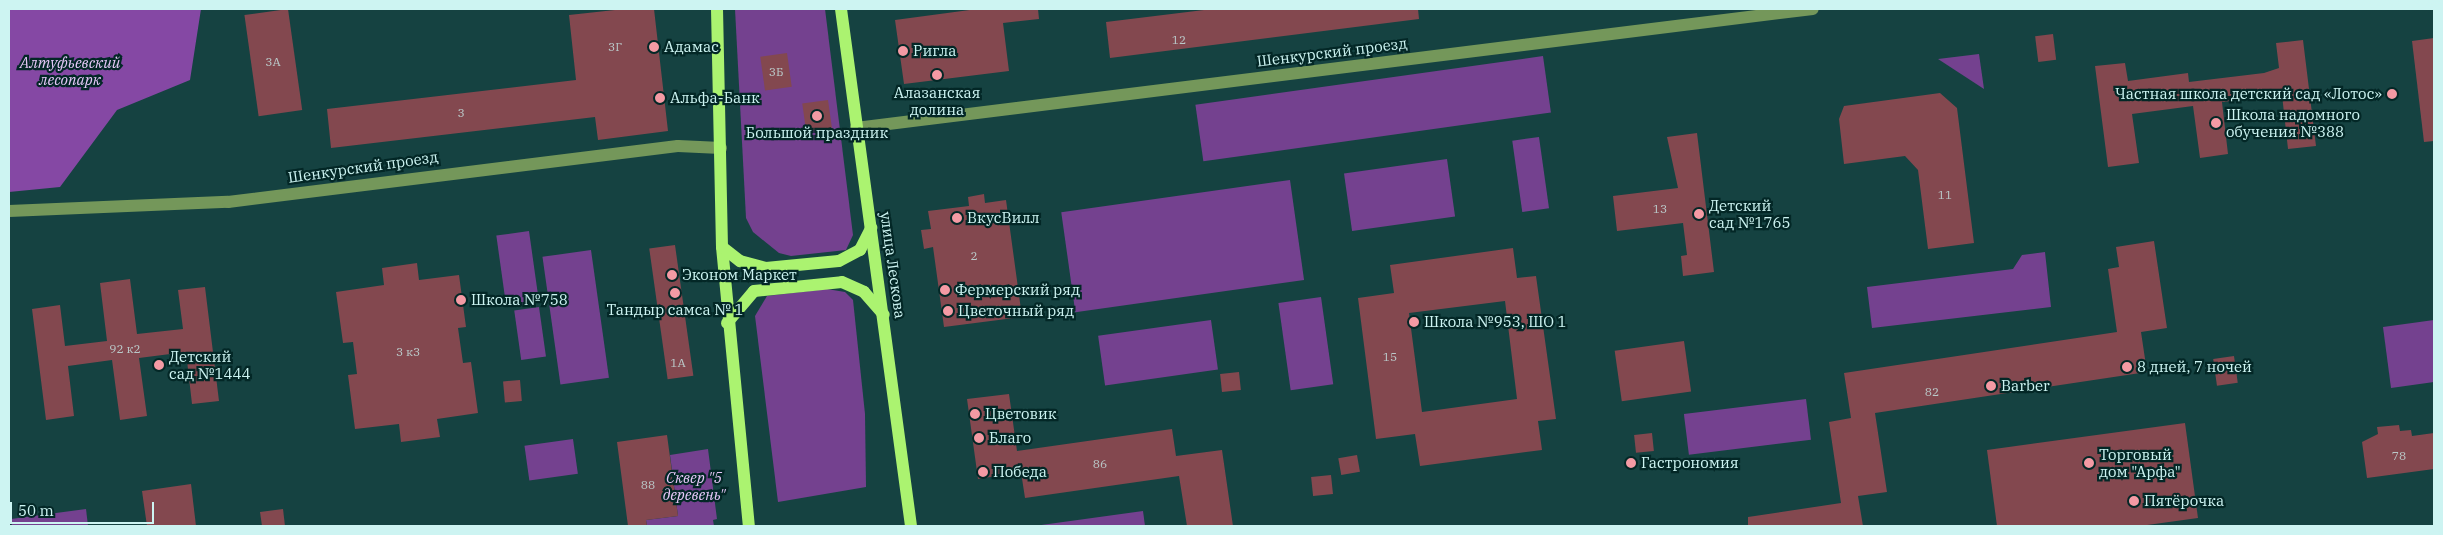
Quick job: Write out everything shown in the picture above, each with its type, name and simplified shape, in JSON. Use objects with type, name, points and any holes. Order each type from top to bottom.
[{"type":"main road","points":[[717,9],[722,247],[727,323],[749,526]]},
{"type":"main road","name":"улица Лескова","points":[[841,9],[856,128],[884,315],[910,526]]},
{"type":"main road","points":[[722,247],[740,261],[759,267],[840,261],[860,250],[871,227]]},
{"type":"main road","points":[[727,323],[754,291],[842,282],[864,292],[884,315]]},
{"type":"street","name":"Шенкурский проезд","points":[[856,128],[1813,9]]},
{"type":"street","name":"Шенкурский проезд","points":[[9,211],[228,202],[678,146],[721,148]]},
{"type":"green space","name":"Алтуфьевский лесопарк","points":[[9,9],[201,9],[190,80],[117,110],[60,187],[9,192]]},
{"type":"green space","points":[[735,9],[825,9],[853,235],[846,250],[791,256],[779,253],[753,232],[746,218]]},
{"type":"green space","points":[[1979,54],[1984,89],[1938,59]]},
{"type":"green space","points":[[1543,56],[1551,112],[1203,161],[1195,105]]},
{"type":"green space","points":[[1539,137],[1549,208],[1522,212],[1512,141]]},
{"type":"green space","points":[[1447,159],[1455,216],[1352,231],[1344,173]]},
{"type":"green space","points":[[1290,180],[1304,280],[1075,312],[1061,212]]},
{"type":"green space","points":[[529,231],[539,302],[506,307],[496,236]]},
{"type":"green space","points":[[591,250],[609,378],[560,385],[542,257]]},
{"type":"green space","points":[[2045,252],[2051,307],[1872,328],[1867,287],[2013,269],[2022,255]]},
{"type":"green space","points":[[827,289],[845,292],[853,300],[865,414],[866,487],[778,502],[755,316],[767,296]]},
{"type":"green space","points":[[1321,297],[1333,384],[1291,390],[1278,303]]},
{"type":"green space","points":[[539,307],[546,357],[521,360],[514,310]]},
{"type":"green space","points":[[1211,320],[1218,370],[1105,385],[1098,336]]},
{"type":"green space","points":[[2434,320],[2434,382],[2391,388],[2383,327]]},
{"type":"green space","points":[[1806,399],[1811,440],[1689,455],[1684,414]]},
{"type":"green space","points":[[573,439],[578,474],[529,480],[524,446]]},
{"type":"green space","name":"Сквер \"5 деревень\"","points":[[708,449],[717,519],[713,520],[714,526],[647,526],[646,520],[678,516],[670,455]]},
{"type":"green space","points":[[86,509],[88,526],[12,526],[11,519]]},
{"type":"green space","points":[[1143,511],[1145,526],[1034,526]]},
{"type":"building","points":[[288,9],[302,110],[259,116],[244,15]]},
{"type":"building","points":[[624,9],[654,9],[668,131],[598,140],[595,117],[331,148],[327,109],[576,80],[569,15]]},
{"type":"building","points":[[977,9],[1038,9],[1039,19],[1003,23],[1009,71],[904,84],[895,20]]},
{"type":"building","points":[[1212,9],[1418,9],[1419,19],[1110,58],[1106,22]]},
{"type":"building","points":[[2053,34],[2056,60],[2038,62],[2035,36]]},
{"type":"building","points":[[2434,38],[2434,141],[2424,142],[2412,41]]},
{"type":"building","points":[[2303,40],[2316,146],[2288,149],[2282,95],[2222,102],[2228,154],[2200,158],[2193,106],[2132,114],[2139,163],[2108,167],[2095,66],[2125,63],[2128,81],[2188,73],[2189,82],[2264,73],[2279,68],[2276,43]]},
{"type":"building","points":[[787,53],[792,87],[765,90],[760,57]]},
{"type":"building","points":[[1940,93],[1957,108],[1974,243],[1928,249],[1918,170],[1905,156],[1844,164],[1839,119],[1844,106]]},
{"type":"building","name":"Большой праздник","points":[[828,100],[832,128],[806,131],[802,104]]},
{"type":"building","points":[[1697,133],[1714,272],[1683,276],[1681,256],[1687,255],[1683,223],[1617,231],[1613,196],[1678,188],[1667,137]]},
{"type":"building","points":[[984,194],[985,203],[1006,200],[1022,317],[944,327],[933,247],[924,249],[921,230],[931,229],[928,211],[969,206],[968,197]]},
{"type":"building","points":[[2154,241],[2167,328],[2141,332],[2147,372],[1875,413],[1887,492],[1858,496],[1863,526],[1748,526],[1748,517],[1841,503],[1829,422],[1851,418],[1844,373],[2117,332],[2108,269],[2119,267],[2116,247]]},
{"type":"building","points":[[675,245],[693,376],[668,379],[649,249]]},
{"type":"building","points":[[1513,248],[1517,278],[1536,276],[1556,419],[1538,421],[1542,450],[1420,466],[1415,434],[1376,439],[1358,298],[1394,293],[1390,265]],"holes":[[[1505,301],[1517,399],[1422,412],[1409,313]]]},
{"type":"building","points":[[417,263],[419,280],[459,275],[466,327],[458,328],[463,363],[471,362],[478,413],[437,419],[440,437],[401,442],[399,424],[355,429],[348,375],[357,374],[353,342],[343,343],[336,292],[384,285],[382,268]]},
{"type":"building","points":[[130,279],[137,334],[183,329],[178,290],[205,287],[219,401],[192,404],[186,352],[139,358],[147,416],[120,420],[112,360],[68,366],[74,416],[46,420],[32,309],[60,305],[65,346],[107,341],[100,283]]},
{"type":"building","points":[[1684,341],[1691,392],[1622,401],[1615,351]]},
{"type":"building","points":[[2234,356],[2238,383],[2217,386],[2213,359]]},
{"type":"building","points":[[1239,372],[1241,390],[1222,392],[1220,374]]},
{"type":"building","points":[[520,380],[522,401],[505,402],[503,381]]},
{"type":"building","points":[[1009,394],[1017,451],[1172,429],[1176,456],[1222,450],[1233,526],[1187,526],[1179,476],[1025,498],[1021,472],[978,479],[967,399]]},
{"type":"building","name":"Торговый дом \"Арфа\"","points":[[2185,423],[2198,518],[2140,526],[1997,526],[1987,450]]},
{"type":"building","points":[[2399,425],[2400,431],[2411,430],[2412,436],[2434,433],[2434,469],[2367,478],[2362,442],[2378,434],[2377,427]]},
{"type":"building","points":[[1652,433],[1654,451],[1636,453],[1634,435]]},
{"type":"building","points":[[667,435],[678,516],[646,520],[647,526],[628,526],[617,442]]},
{"type":"building","points":[[1357,455],[1360,472],[1341,475],[1338,458]]},
{"type":"building","points":[[1331,475],[1333,494],[1313,496],[1311,477]]},
{"type":"building","points":[[191,484],[196,526],[147,526],[142,491]]},
{"type":"building","points":[[283,509],[285,526],[262,526],[260,512]]},
{"type":"place","name":"Адамас","points":[[654,47]]},
{"type":"place","name":"Ригла","points":[[903,51]]},
{"type":"place","name":"Алазанская долина","points":[[937,75]]},
{"type":"place","name":"Частная школа детский сад «Лотос»","points":[[2392,94]]},
{"type":"place","name":"Альфа-Банк","points":[[660,98]]},
{"type":"place","name":"Большой праздник","points":[[817,116]]},
{"type":"place","name":"Школа надомного обучения №388","points":[[2216,123]]},
{"type":"place","name":"Детский сад №1765","points":[[1699,214]]},
{"type":"place","name":"ВкусВилл","points":[[957,218]]},
{"type":"place","name":"Эконом Маркет","points":[[672,275]]},
{"type":"place","name":"Фермерский ряд","points":[[945,290]]},
{"type":"place","name":"Тандыр самса № 1","points":[[675,293]]},
{"type":"place","name":"Школа №758","points":[[461,300]]},
{"type":"place","name":"Цветочный ряд","points":[[948,311]]},
{"type":"place","name":"Школа №953, ШО 1","points":[[1414,322]]},
{"type":"place","name":"Детский сад №1444","points":[[159,365]]},
{"type":"place","name":"8 дней, 7 ночей","points":[[2127,367]]},
{"type":"place","name":"Barber","points":[[1991,386]]},
{"type":"place","name":"Цветовик","points":[[975,414]]},
{"type":"place","name":"Благо","points":[[979,438]]},
{"type":"place","name":"Гастрономия","points":[[1631,463]]},
{"type":"place","name":"Торговый дом \"Арфа\"","points":[[2089,463]]},
{"type":"place","name":"Победа","points":[[983,472]]},
{"type":"place","name":"Пятёрочка","points":[[2134,501]]}]
